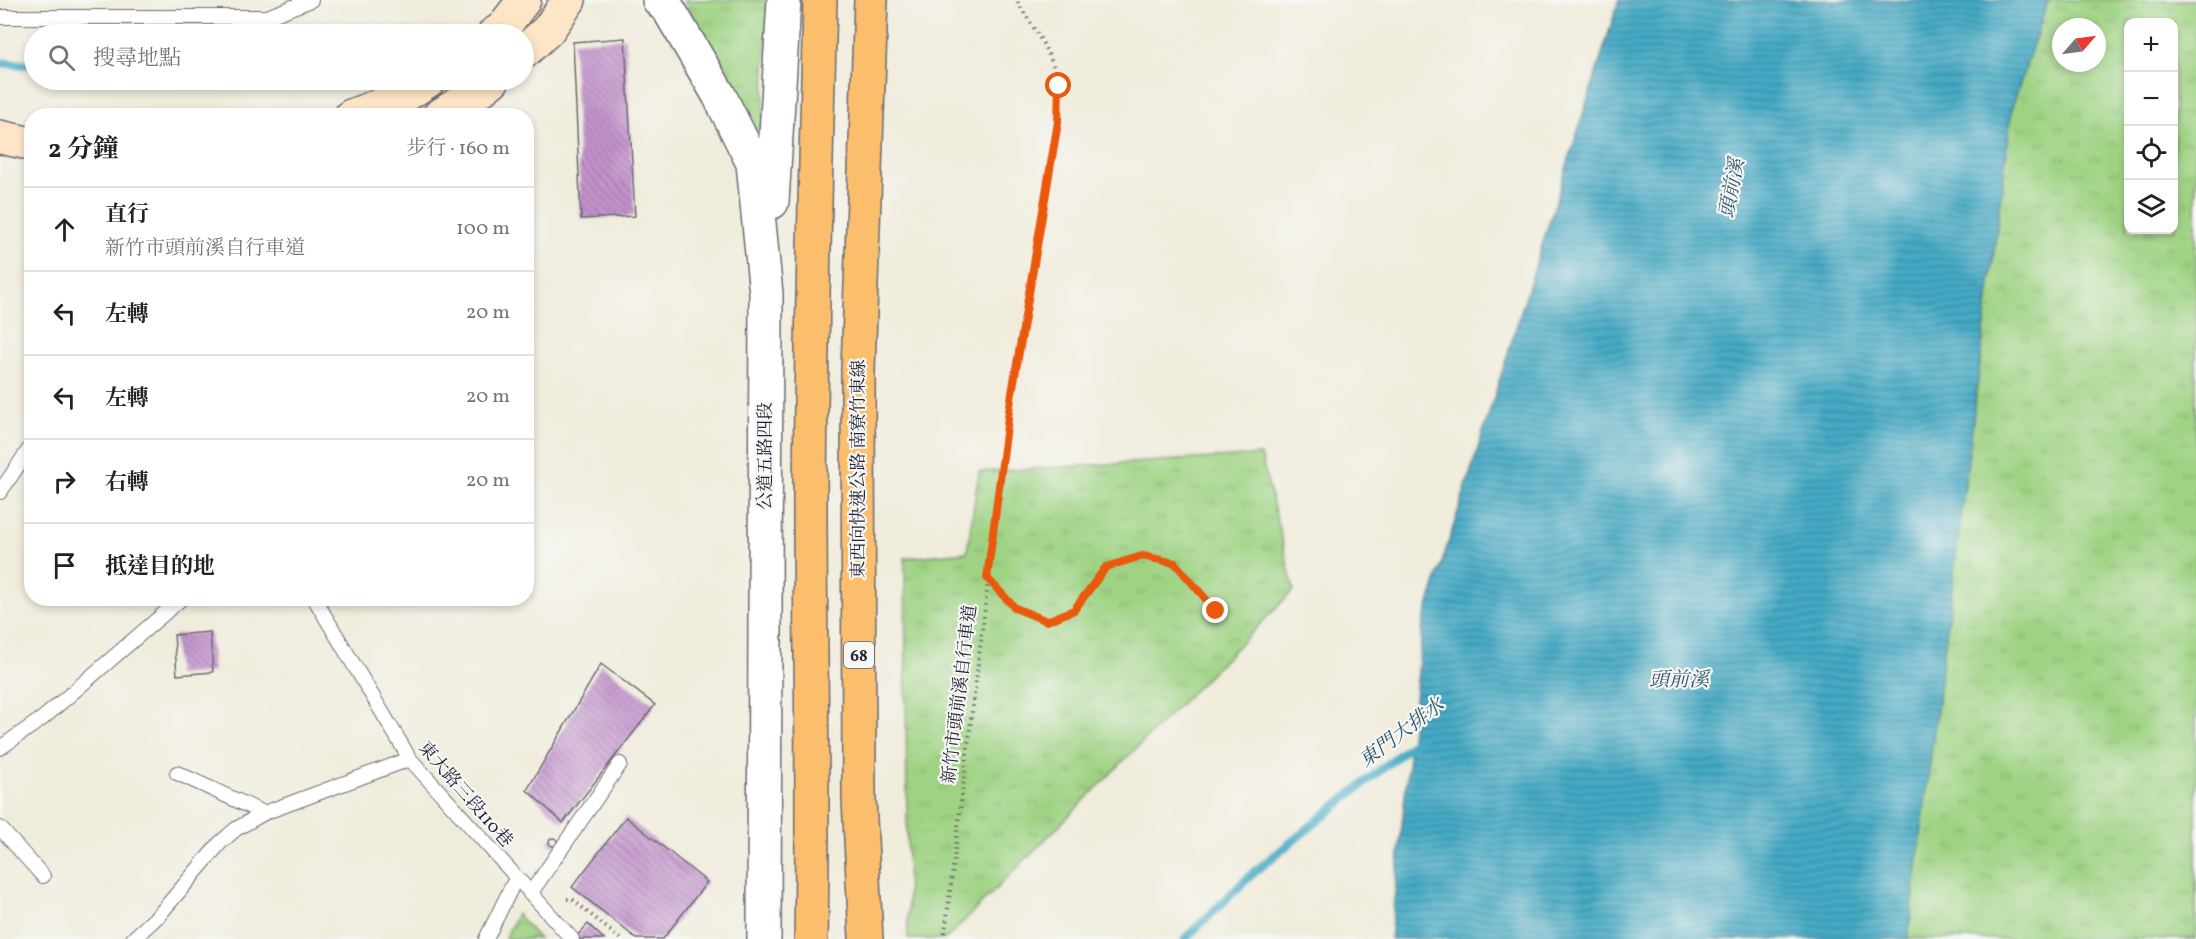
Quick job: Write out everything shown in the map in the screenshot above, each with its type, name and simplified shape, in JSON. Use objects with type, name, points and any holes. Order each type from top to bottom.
[{"type":"highway","points":[[812,939],[814,805],[810,503],[811,370],[820,0]]},
{"type":"highway","name":"東西向快速公路 南寮竹東線","points":[[866,939],[859,799],[858,370],[871,0]]},
{"type":"main road","points":[[506,24],[524,0]]},
{"type":"main road","points":[[534,43],[548,30],[569,0]]},
{"type":"main road","points":[[372,108],[413,90]]},
{"type":"main road","points":[[452,108],[480,90]]},
{"type":"main road","points":[[0,137],[24,142]]},
{"type":"street","name":"公道五路四段","points":[[659,0],[669,10],[719,95],[753,163],[766,294],[764,939]]},
{"type":"street","points":[[766,294],[784,0]]},
{"type":"lane","points":[[0,17],[267,17],[311,0]]},
{"type":"lane","points":[[0,492],[24,457]]},
{"type":"lane","points":[[0,748],[43,718],[173,606]]},
{"type":"lane","name":"東大路三段110巷","points":[[319,606],[410,759],[572,939]]},
{"type":"lane","points":[[133,939],[159,915],[220,843],[236,829],[264,813],[410,759]]},
{"type":"lane","points":[[530,894],[620,764]]},
{"type":"lane","points":[[177,773],[264,813]]},
{"type":"lane","points":[[0,828],[43,876]]},
{"type":"lane","points":[[486,939],[516,878]]},
{"type":"path","name":"新竹市頭前溪自行車道","points":[[946,939],[960,797],[1009,411],[1058,122],[1059,86],[1050,59],[1039,36],[1016,0]]},
{"type":"path","points":[[987,578],[1015,608],[1047,621],[1074,610],[1106,567],[1142,556],[1175,563],[1216,611]]},
{"type":"green space","points":[[684,0],[768,0],[762,150]]},
{"type":"green space","points":[[2048,0],[2196,0],[2196,939],[1908,939],[2012,107]]},
{"type":"green space","points":[[1261,455],[1294,590],[946,939],[908,939],[905,558],[967,552],[979,472]]},
{"type":"green space","points":[[517,914],[539,939],[505,939]]},
{"type":"water","name":"頭前溪","points":[[1619,0],[2048,0],[2012,107],[1908,939],[1390,939],[1423,623]]},
{"type":"building","points":[[625,38],[635,216],[581,219],[573,42]]},
{"type":"building","points":[[210,632],[213,672],[177,675],[174,635]]},
{"type":"building","points":[[601,664],[655,705],[563,823],[527,790]]},
{"type":"building","points":[[626,817],[707,882],[663,939],[637,939],[572,887]]},
{"type":"building","points":[[553,838],[557,842],[553,846],[549,842]]},
{"type":"building","points":[[588,924],[604,939],[574,939]]},
{"type":"waterway","points":[[0,63],[24,64]]},
{"type":"waterway","name":"東門大排水","points":[[1185,939],[1253,873],[1420,738]]},
{"type":"route","points":[[1059,86],[1058,122],[1009,411],[987,578],[1015,608],[1047,621],[1074,610],[1106,567],[1142,556],[1175,563],[1216,611]]}]
